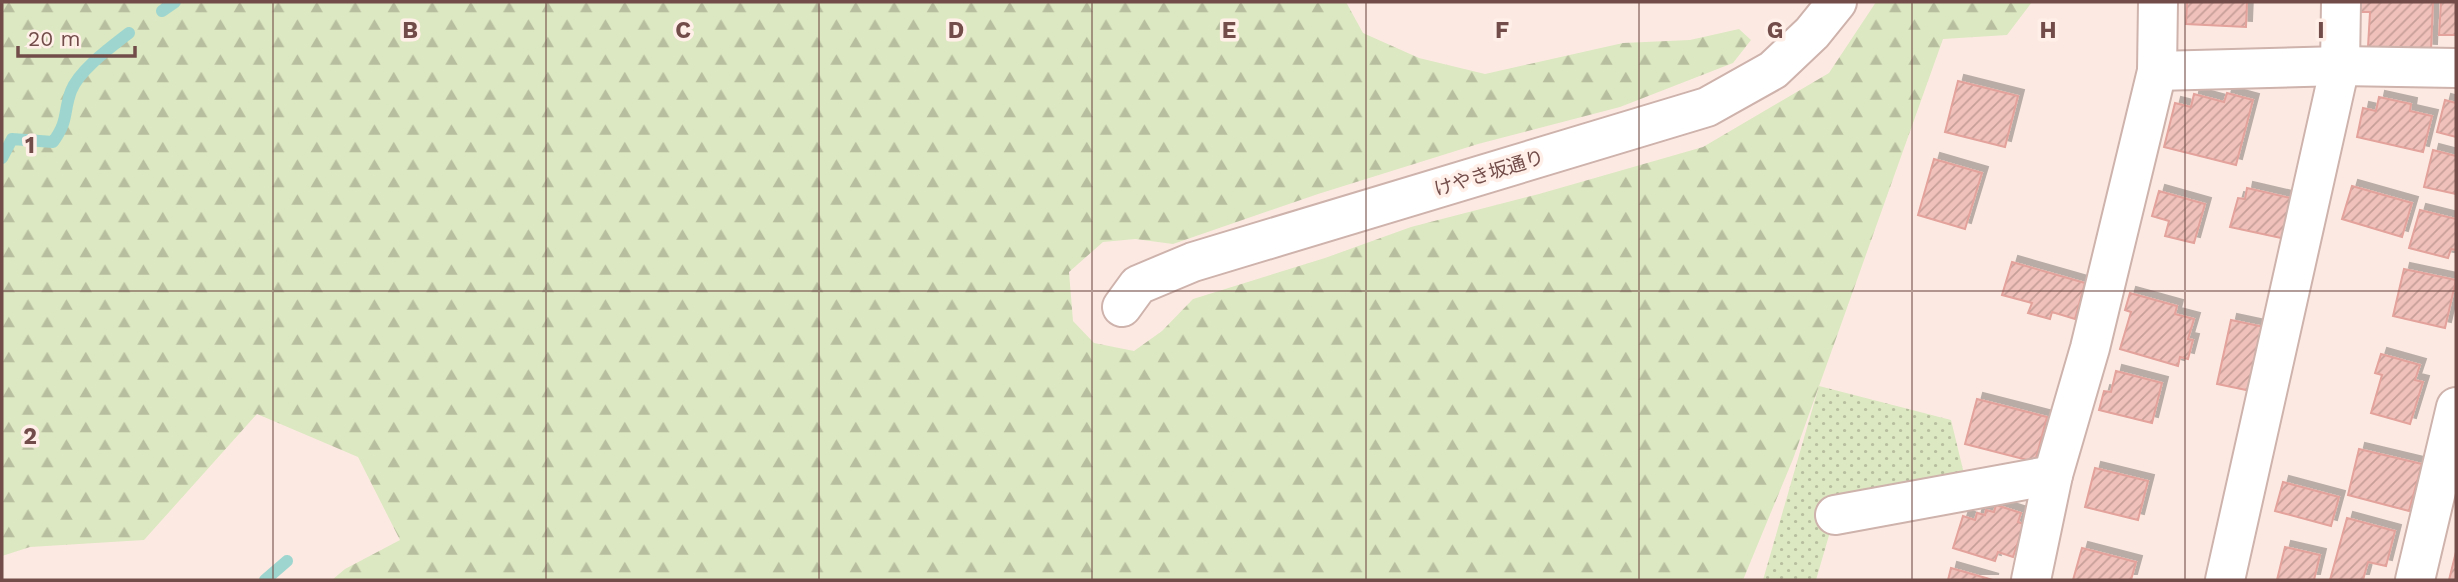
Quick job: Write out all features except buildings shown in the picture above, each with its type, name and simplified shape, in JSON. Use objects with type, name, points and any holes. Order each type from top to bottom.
[{"type":"street","name":"けやき坂通り","points":[[1122,307],[1138,285],[1193,262],[1707,107],[1773,70],[1812,33],[1837,2]]},
{"type":"street","points":[[2031,580],[2053,475],[2090,348],[2157,71],[2158,2]]},
{"type":"street","points":[[2225,580],[2340,66],[2341,2]]},
{"type":"street","points":[[2157,71],[2340,66],[2456,68]]},
{"type":"street","points":[[2415,580],[2456,407]]},
{"type":"street","points":[[1835,515],[2053,475]]},
{"type":"green space","points":[[2,2],[1346,2],[1363,33],[1419,58],[1485,74],[1623,43],[1690,40],[1739,29],[1751,40],[1733,63],[1620,107],[1478,144],[1318,194],[1173,244],[1135,239],[1103,242],[1069,272],[1073,321],[1094,343],[1134,351],[1162,331],[1193,299],[1325,258],[1411,227],[1703,147],[1829,73],[1876,2],[2032,2],[2007,35],[1943,39],[1793,459],[1743,580],[332,580],[345,569],[400,540],[358,457],[257,414],[144,540],[30,547],[2,556]]},
{"type":"green space","points":[[1819,386],[1951,420],[1965,478],[1839,501],[1816,580],[1763,580]]},
{"type":"waterway","points":[[162,11],[175,2]]},
{"type":"waterway","points":[[2,158],[12,139],[53,142],[61,128],[75,83],[96,59],[129,33]]},
{"type":"waterway","points":[[265,580],[287,561]]}]
